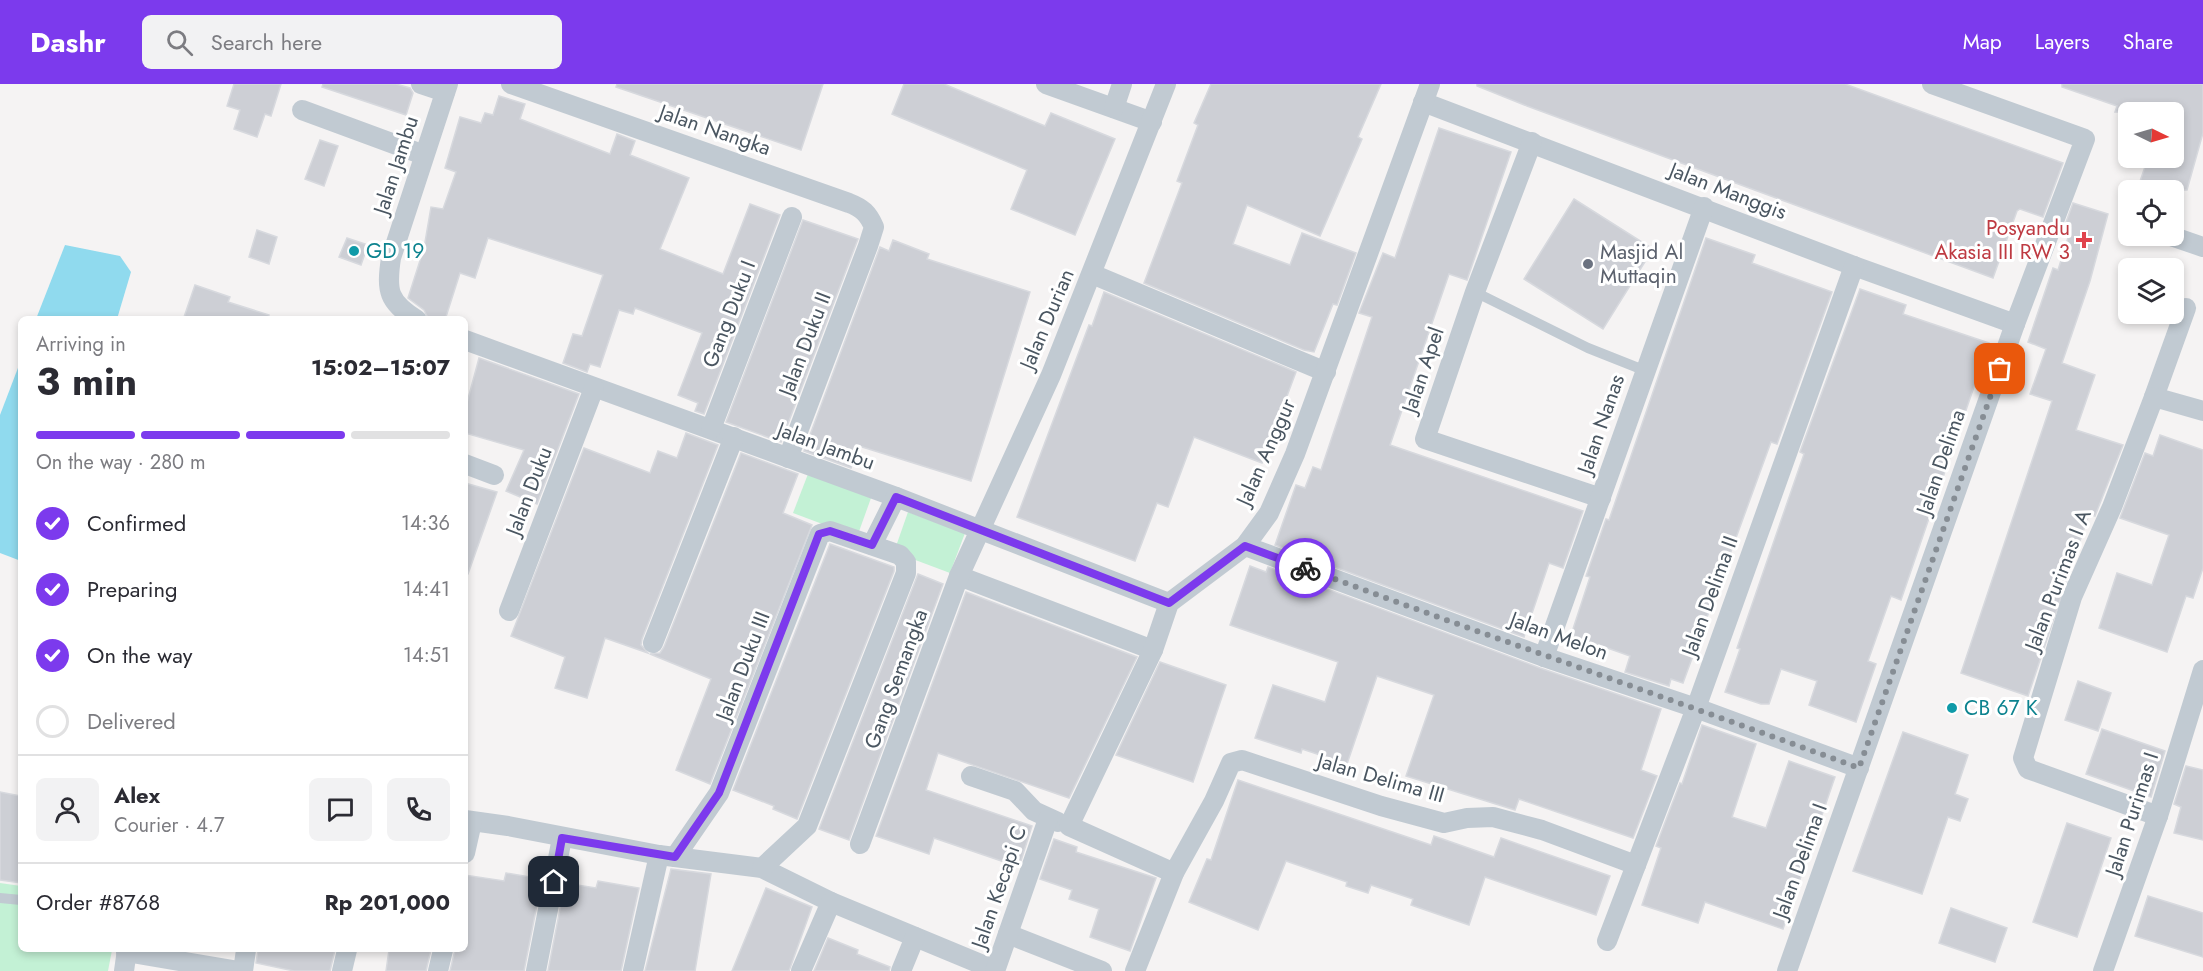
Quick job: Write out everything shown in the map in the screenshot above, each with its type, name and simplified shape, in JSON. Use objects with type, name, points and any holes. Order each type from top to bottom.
[{"type":"street","points":[[421,84],[447,88]]},
{"type":"street","name":"Jalan Nangka","points":[[511,84],[862,208],[874,227],[868,246]]},
{"type":"street","points":[[1046,84],[1152,122]]},
{"type":"street","points":[[1114,108],[1122,84]]},
{"type":"street","name":"Jalan Durian","points":[[979,531],[1050,375],[1166,84]]},
{"type":"street","name":"Jalan Delima","points":[[1859,768],[2015,324],[2085,139],[1932,84]]},
{"type":"street","name":"Jalan Jambu","points":[[412,316],[395,304],[387,284],[391,258],[447,88]]},
{"type":"street","name":"Jalan Manggis","points":[[1426,93],[1532,142],[1854,266],[2015,324]]},
{"type":"street","name":"Jalan Anggur","points":[[1169,603],[1245,546],[1269,513],[1295,454],[1326,372],[1426,93]]},
{"type":"street","points":[[302,110],[424,155]]},
{"type":"street","name":"Jalan Apel","points":[[1532,142],[1475,292],[1425,439],[1601,498]]},
{"type":"street","name":"Jalan Nanas","points":[[1544,657],[1704,207]]},
{"type":"street","name":"Gang Duku I","points":[[711,429],[792,217]]},
{"type":"street","points":[[2184,240],[2203,247]]},
{"type":"street","name":"Jalan Duku II","points":[[788,458],[868,246]]},
{"type":"street","name":"Jalan Delima II","points":[[1607,940],[1696,708],[1854,266]]},
{"type":"street","points":[[1092,274],[1326,372]]},
{"type":"street","name":"Jalan Purimas I A","points":[[2158,816],[2028,769],[2023,758],[2072,597],[2112,507],[2186,308]]},
{"type":"street","name":"Jalan Jambu","points":[[468,342],[896,497],[1169,603]]},
{"type":"street","name":"Jalan Duku","points":[[509,611],[594,388]]},
{"type":"street","points":[[2154,397],[2203,411]]},
{"type":"street","points":[[653,643],[734,438]]},
{"type":"street","points":[[468,465],[494,475]]},
{"type":"street","points":[[872,545],[896,497]]},
{"type":"street","name":"Jalan Duku III","points":[[667,856],[719,793],[819,534],[830,531],[900,555],[906,562],[904,578],[807,826],[762,868]]},
{"type":"street","name":"Gang Semangka","points":[[860,844],[959,576],[979,531]]},
{"type":"street","name":"Jalan Melon","points":[[1245,546],[1544,657],[1696,708],[1859,768]]},
{"type":"street","points":[[959,576],[1153,650]]},
{"type":"street","points":[[1070,826],[1153,650],[1169,603]]},
{"type":"street","name":"Jalan Purimas I","points":[[2103,971],[2158,816],[2203,671]]},
{"type":"street","name":"Jalan Delima III","points":[[1135,971],[1174,873],[1214,801],[1231,763],[1242,760],[1381,806],[1444,823],[1467,818],[1493,817],[1542,830],[1636,865]]},
{"type":"street","name":"Jalan Delima I","points":[[1786,971],[1859,768]]},
{"type":"street","points":[[971,776],[1015,791],[1034,811],[1048,819],[1070,826],[1174,873]]},
{"type":"street","name":"Jalan Kecapi C","points":[[995,970],[1048,819]]},
{"type":"street","points":[[469,821],[508,826],[667,856],[762,868],[831,902],[995,970]]},
{"type":"street","points":[[536,971],[562,838]]},
{"type":"street","points":[[633,971],[667,856]]},
{"type":"street","points":[[801,971],[831,902]]},
{"type":"street","points":[[1008,934],[1102,971]]},
{"type":"street","points":[[901,971],[915,937]]},
{"type":"street","points":[[126,957],[241,971],[246,952]]},
{"type":"street","points":[[342,971],[347,952]]},
{"type":"street","points":[[438,971],[443,952]]},
{"type":"lane","points":[[1475,292],[1588,348],[1646,371]]},
{"type":"lane","points":[[0,898],[18,900]]},
{"type":"green space","points":[[808,474],[871,498],[857,537],[793,513]]},
{"type":"green space","points":[[908,512],[965,533],[950,573],[894,552]]},
{"type":"green space","points":[[0,883],[18,886],[18,952],[112,952],[108,971],[0,971]]},
{"type":"water","points":[[65,245],[120,256],[131,272],[118,316],[37,316]]},
{"type":"water","points":[[18,368],[18,560],[0,553],[0,415]]},
{"type":"building","points":[[234,84],[281,84],[271,116],[265,114],[257,137],[234,129],[240,110],[227,106]]},
{"type":"building","points":[[323,84],[396,84],[410,88],[413,93],[406,115],[322,87]]},
{"type":"building","points":[[617,84],[823,84],[801,150],[616,87]]},
{"type":"building","points":[[904,84],[944,84],[1045,126],[1051,113],[1115,139],[1075,235],[1011,209],[1027,170],[892,114]]},
{"type":"building","points":[[1211,84],[1381,84],[1358,137],[1362,139],[1320,236],[1247,205],[1233,244],[1290,265],[1302,233],[1356,253],[1337,305],[1333,304],[1314,352],[1304,350],[1144,283],[1182,183],[1177,181],[1198,125],[1194,123]]},
{"type":"building","points":[[1477,84],[1845,84],[2063,163],[2043,217],[2020,209],[2017,211],[1993,278],[1527,106],[1477,86]]},
{"type":"building","points":[[2062,84],[2203,84],[2203,133],[2187,190],[2184,190],[2184,180],[2140,180],[2145,168],[2184,168],[2184,102],[2118,102],[2118,112],[2115,112],[2117,106],[2062,87]]},
{"type":"building","points":[[499,96],[525,104],[520,119],[610,154],[617,134],[635,141],[630,155],[689,178],[660,249],[723,274],[750,204],[780,215],[704,414],[695,411],[698,403],[678,395],[702,333],[635,308],[633,314],[619,310],[600,367],[590,364],[587,372],[563,363],[573,334],[582,336],[603,275],[488,238],[475,278],[460,273],[446,316],[427,316],[424,310],[408,298],[424,248],[431,207],[443,209],[456,172],[445,168],[460,117],[481,123],[485,113],[493,115]]},
{"type":"building","points":[[1439,128],[1511,152],[1467,280],[1449,274],[1390,445],[1583,511],[1563,568],[1549,563],[1524,637],[1275,545],[1296,485],[1305,488],[1313,467],[1321,470],[1372,317],[1359,313],[1383,253],[1395,258]]},
{"type":"building","points":[[320,140],[338,146],[324,186],[305,179]]},
{"type":"building","name":"Masjid Al Muttaqin","points":[[1574,199],[1653,249],[1603,329],[1524,279]]},
{"type":"building","points":[[2073,203],[2108,214],[2090,281],[2062,363],[2095,375],[2076,430],[2123,445],[2095,516],[2089,514],[2028,696],[1961,673],[2052,401],[2030,394],[2046,349],[2028,342],[2053,268],[2058,270],[2071,228],[2065,225]]},
{"type":"building","points":[[803,220],[858,239],[781,442],[726,422]]},
{"type":"building","points":[[257,230],[277,237],[269,264],[249,257]]},
{"type":"building","name":"GD 19","points":[[347,238],[368,245],[361,265],[339,257]]},
{"type":"building","points":[[1706,238],[1755,255],[1752,263],[1832,292],[1777,444],[1771,442],[1683,683],[1671,679],[1669,686],[1625,672],[1630,656],[1571,635],[1590,577],[1586,576],[1606,519],[1609,520]]},
{"type":"building","points":[[893,240],[929,254],[927,259],[1030,292],[971,481],[859,446],[851,468],[804,451],[880,247],[889,251]]},
{"type":"building","points":[[195,285],[230,297],[228,302],[269,315],[269,316],[184,316]]},
{"type":"building","points":[[1860,289],[1906,305],[1903,314],[1989,343],[1901,600],[1891,596],[1868,661],[1876,664],[1856,722],[1809,705],[1817,681],[1781,669],[1769,704],[1761,704],[1725,692],[1740,649],[1737,648],[1804,454],[1800,452]]},
{"type":"building","points":[[1104,292],[1296,372],[1262,463],[1194,437],[1168,507],[1157,503],[1135,561],[1017,517],[1089,325],[1092,326]]},
{"type":"building","points":[[479,358],[579,394],[537,504],[506,491],[524,450],[468,434],[468,399]]},
{"type":"building","points":[[686,433],[718,445],[642,639],[641,645],[648,653],[605,638],[587,698],[555,688],[565,657],[511,636],[584,448],[650,473],[658,451],[677,458]]},
{"type":"building","points":[[2160,435],[2203,450],[2203,568],[2193,598],[2186,596],[2167,652],[2099,628],[2117,573],[2152,585],[2169,535],[2120,518],[2145,453],[2153,456]]},
{"type":"building","points":[[741,453],[798,474],[783,513],[812,525],[710,784],[676,770],[711,679],[650,654],[660,653],[664,647]]},
{"type":"building","points":[[468,484],[497,492],[468,574]]},
{"type":"building","points":[[830,544],[894,567],[894,571],[797,819],[773,809],[774,806],[733,790]]},
{"type":"building","points":[[1250,566],[1266,572],[1268,567],[1540,668],[1661,709],[1641,770],[1657,776],[1633,838],[1519,799],[1515,810],[1406,776],[1434,695],[1377,676],[1347,764],[1302,749],[1301,753],[1255,738],[1273,685],[1325,702],[1338,662],[1230,625]]},
{"type":"building","points":[[918,574],[943,584],[849,840],[819,829]]},
{"type":"building","points":[[966,592],[1137,657],[1069,798],[938,753],[926,790],[1032,826],[1019,867],[934,838],[929,854],[876,836]]},
{"type":"building","points":[[1160,662],[1226,685],[1193,782],[1116,755]]},
{"type":"building","points":[[2078,681],[2111,693],[2098,731],[2065,720]]},
{"type":"building","points":[[1702,725],[1756,744],[1732,817],[1766,828],[1789,761],[1835,777],[1783,929],[1705,902],[1698,923],[1642,905],[1661,848],[1656,846],[1680,783],[1682,784]]},
{"type":"building","points":[[2102,729],[2165,751],[2151,797],[2086,774]]},
{"type":"building","points":[[1903,732],[1968,755],[1955,794],[1968,799],[1960,821],[1948,817],[1922,894],[1853,871]]},
{"type":"building","points":[[2186,766],[2203,770],[2203,840],[2174,833],[2181,807],[2174,804]]},
{"type":"building","points":[[1238,780],[1431,845],[1434,836],[1494,857],[1501,838],[1610,876],[1596,915],[1485,877],[1469,925],[1411,905],[1413,899],[1371,885],[1368,893],[1346,886],[1347,882],[1286,861],[1258,930],[1189,902],[1207,859],[1211,860]]},
{"type":"building","points":[[0,792],[18,795],[18,883],[0,880]]},
{"type":"building","points":[[2067,823],[2111,838],[2077,937],[2033,922]]},
{"type":"building","points":[[1054,839],[1077,847],[1076,852],[1156,878],[1130,951],[1090,937],[1099,909],[1069,899],[1072,890],[1040,879]]},
{"type":"building","points":[[671,869],[711,874],[695,971],[645,971]]},
{"type":"building","points":[[506,873],[542,879],[524,971],[450,971],[455,952],[468,952],[468,875],[504,881]]},
{"type":"building","points":[[598,881],[639,888],[621,971],[548,971],[565,883],[596,888]]},
{"type":"building","points":[[766,888],[812,907],[789,971],[732,971]]},
{"type":"building","points":[[2148,896],[2203,913],[2203,957],[2135,936]]},
{"type":"building","points":[[1951,908],[2007,928],[1995,962],[1939,943]]},
{"type":"building","points":[[828,938],[858,950],[857,954],[890,967],[889,971],[814,971]]},
{"type":"building","points":[[258,952],[335,952],[330,971],[294,971],[256,963]]},
{"type":"building","points":[[389,952],[431,952],[426,971],[386,971]]},
{"type":"way so far","points":[[1305,568],[1544,657],[1696,708],[1859,768],[2000,369]]},
{"type":"place","name":"Posyandu Akasia III RW 3","points":[[2084,240]]},
{"type":"place","name":"GD 19","points":[[354,251]]},
{"type":"place","name":"Masjid Al Muttaqin","points":[[1588,264]]},
{"type":"place","name":"CB 67 K","points":[[1952,708]]},
{"type":"route","points":[[554,882],[562,838],[675,857],[719,793],[819,534],[830,531],[872,545],[896,497],[1169,603],[1245,546],[1305,568]]}]
